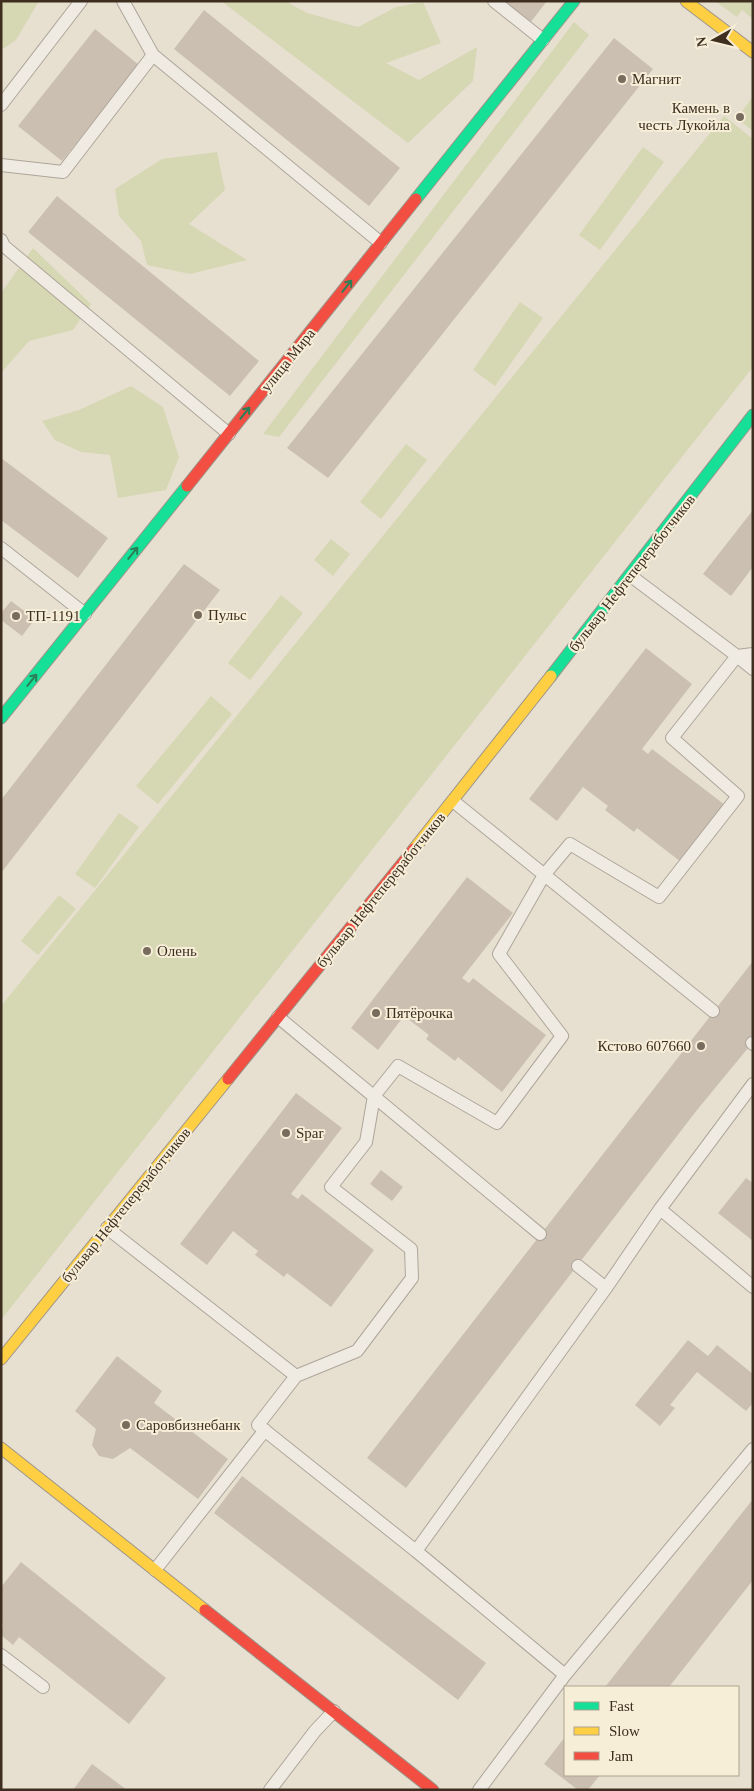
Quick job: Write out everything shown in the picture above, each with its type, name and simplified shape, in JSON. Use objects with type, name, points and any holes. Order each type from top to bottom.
[{"type":"street","name":"улица Мира","points":[[1,718],[574,1]]},
{"type":"street","points":[[686,1],[753,52]]},
{"type":"street","name":"бульвар Нефтепереработчиков","points":[[1,1358],[453,801],[631,576],[753,415]]},
{"type":"street","points":[[1,1448],[334,1711],[428,1788]]},
{"type":"lane","points":[[1,105],[6,89],[82,1]]},
{"type":"lane","points":[[123,1],[153,55],[381,243]]},
{"type":"lane","points":[[494,1],[543,40]]},
{"type":"lane","points":[[1,165],[63,172],[153,55]]},
{"type":"lane","points":[[2,245],[229,434]]},
{"type":"lane","points":[[1,548],[85,614]]},
{"type":"lane","points":[[631,576],[753,669]]},
{"type":"lane","points":[[564,1675],[416,1551],[258,1425],[296,1376],[357,1351],[412,1278],[411,1249],[331,1187],[366,1142],[374,1096],[398,1066],[496,1123],[562,1036],[499,954],[544,875],[570,844],[659,897],[738,796],[672,738],[737,656],[753,654]]},
{"type":"lane","points":[[453,801],[713,1011]]},
{"type":"lane","points":[[278,1017],[540,1234]]},
{"type":"lane","points":[[416,1551],[606,1288],[660,1209],[753,1084]]},
{"type":"lane","points":[[660,1209],[753,1287]]},
{"type":"lane","points":[[107,1228],[296,1376]]},
{"type":"lane","points":[[578,1266],[606,1288]]},
{"type":"lane","points":[[156,1570],[265,1430]]},
{"type":"lane","points":[[479,1790],[564,1675],[753,1449]]},
{"type":"lane","points":[[1,1655],[43,1687]]},
{"type":"lane","points":[[270,1790],[315,1731],[334,1711]]},
{"type":"green space","points":[[1,1],[39,1],[16,40],[1,50]]},
{"type":"green space","points":[[221,1],[285,1],[307,13],[358,27],[396,7],[423,2],[441,43],[386,63],[419,80],[477,47],[473,81],[408,143]]},
{"type":"green space","points":[[715,1],[753,1],[753,19],[742,10],[737,17]]},
{"type":"green space","points":[[574,22],[589,35],[279,437],[263,434]]},
{"type":"green space","points":[[753,96],[753,131],[737,119]]},
{"type":"green space","points":[[724,116],[753,139],[753,367],[1,1320],[1,1006]]},
{"type":"green space","points":[[643,147],[664,162],[600,250],[579,235]]},
{"type":"green space","points":[[217,152],[225,190],[189,224],[247,260],[190,274],[147,265],[141,241],[119,216],[115,189],[162,159]]},
{"type":"green space","points":[[33,248],[91,304],[73,330],[29,341],[1,373],[1,293]]},
{"type":"green space","points":[[520,302],[543,318],[495,386],[473,370]]},
{"type":"green space","points":[[131,386],[163,407],[179,457],[166,490],[118,498],[110,455],[81,452],[55,440],[42,421],[79,410]]},
{"type":"green space","points":[[406,444],[427,460],[381,519],[360,502]]},
{"type":"green space","points":[[331,539],[350,554],[333,576],[314,560]]},
{"type":"green space","points":[[281,595],[303,613],[250,680],[228,663]]},
{"type":"green space","points":[[211,696],[232,714],[158,804],[136,786]]},
{"type":"green space","points":[[119,813],[139,827],[95,888],[75,874]]},
{"type":"green space","points":[[59,895],[76,909],[38,955],[21,941]]},
{"type":"building","points":[[503,1],[547,1],[530,23]]},
{"type":"building","points":[[204,10],[400,168],[369,206],[174,49]]},
{"type":"building","points":[[95,29],[139,65],[62,161],[18,126]]},
{"type":"building","points":[[614,38],[653,69],[328,478],[287,448]]},
{"type":"building","points":[[57,196],[259,361],[230,396],[28,232]]},
{"type":"building","points":[[1,458],[108,538],[78,578],[1,520]]},
{"type":"building","points":[[753,510],[753,567],[731,596],[703,574]]},
{"type":"building","points":[[184,564],[220,590],[1,873],[1,800]]},
{"type":"building","name":"ТП-1191","points":[[11,601],[35,619],[22,636],[1,620],[1,613]]},
{"type":"building","points":[[646,648],[692,684],[642,749],[648,754],[652,749],[725,805],[681,862],[637,828],[634,832],[605,810],[608,806],[583,787],[557,821],[529,799]]},
{"type":"building","points":[[467,877],[513,913],[462,978],[469,983],[473,978],[546,1035],[502,1092],[458,1057],[455,1061],[426,1039],[429,1035],[404,1016],[378,1050],[351,1028]]},
{"type":"building","points":[[753,961],[753,1042],[697,1110],[406,1488],[367,1458]]},
{"type":"building","points":[[296,1093],[342,1128],[291,1194],[298,1199],[302,1194],[374,1250],[331,1307],[287,1273],[284,1277],[255,1255],[258,1251],[233,1231],[207,1265],[180,1244]]},
{"type":"building","points":[[381,1170],[403,1187],[392,1201],[370,1184]]},
{"type":"building","points":[[746,1178],[753,1183],[753,1241],[718,1213]]},
{"type":"building","points":[[688,1340],[708,1356],[717,1345],[753,1374],[753,1403],[746,1411],[697,1372],[670,1405],[675,1408],[660,1426],[635,1405]]},
{"type":"building","points":[[117,1356],[162,1391],[154,1403],[228,1459],[198,1499],[130,1448],[113,1459],[99,1456],[92,1445],[96,1429],[75,1411]]},
{"type":"building","points":[[242,1476],[486,1663],[458,1700],[214,1513]]},
{"type":"building","points":[[753,1499],[753,1580],[670,1686],[606,1686]]},
{"type":"building","points":[[21,1562],[166,1678],[129,1724],[19,1637],[13,1645],[1,1635],[3,1624],[1,1622],[1,1587]]},
{"type":"building","points":[[564,1738],[564,1776],[599,1776],[588,1790],[578,1790],[544,1764]]},
{"type":"building","points":[[92,1764],[127,1790],[73,1790]]},
{"type":"traffic: fast","points":[[416,199],[574,1]]},
{"type":"traffic: fast","points":[[551,676],[753,415]]},
{"type":"traffic: fast","points":[[1,718],[187,486]]},
{"type":"traffic: slow","points":[[686,1],[753,52]]},
{"type":"traffic: slow","points":[[414,849],[551,676]]},
{"type":"traffic: slow","points":[[1,1359],[228,1079]]},
{"type":"traffic: slow","points":[[1,1448],[205,1610]]},
{"type":"traffic: jam","points":[[187,486],[416,199]]},
{"type":"traffic: jam","points":[[228,1079],[414,849]]},
{"type":"traffic: jam","points":[[205,1610],[433,1790]]},
{"type":"place","name":"Магнит","points":[[622,79]]},
{"type":"place","name":"Камень в честь Лукойла","points":[[740,117]]},
{"type":"place","name":"Пульс","points":[[198,615]]},
{"type":"place","name":"ТП-1191","points":[[16,616]]},
{"type":"place","name":"Олень","points":[[147,951]]},
{"type":"place","name":"Пятёрочка","points":[[376,1013]]},
{"type":"place","name":"Кстово 607660","points":[[701,1046]]},
{"type":"place","name":"Spar","points":[[286,1133]]},
{"type":"place","name":"Саровбизнебанк","points":[[126,1425]]}]
